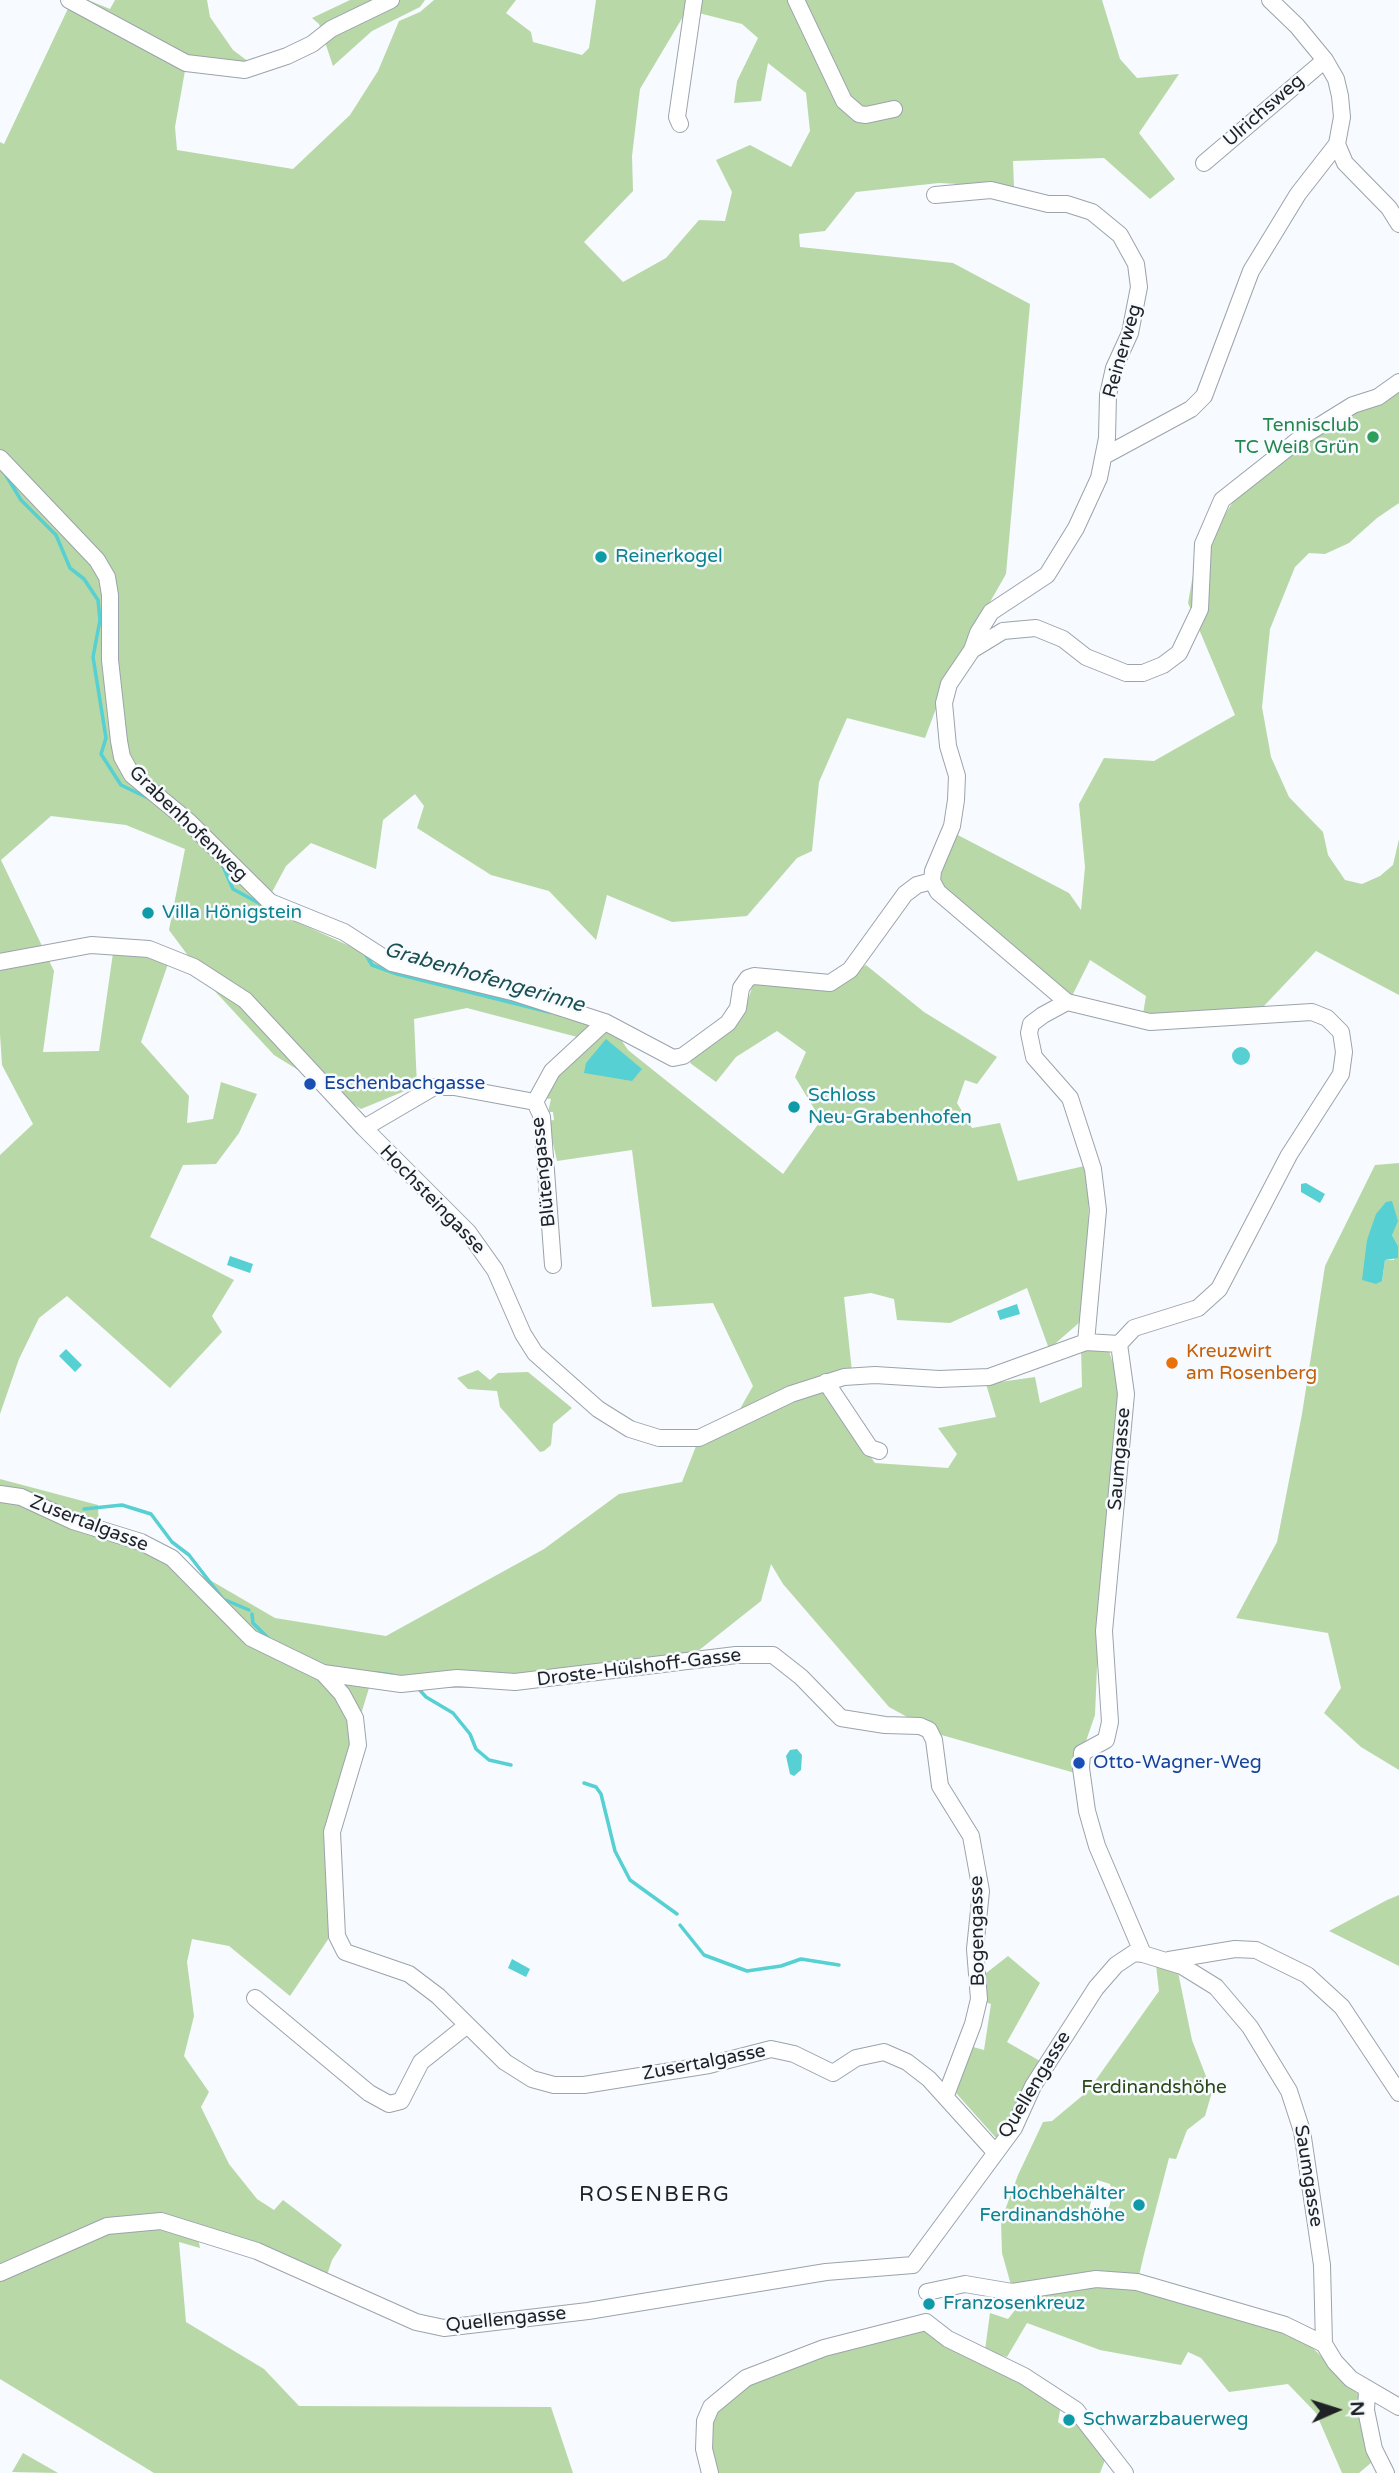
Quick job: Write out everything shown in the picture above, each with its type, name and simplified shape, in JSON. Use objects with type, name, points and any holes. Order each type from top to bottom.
[{"type":"street","points":[[69,0],[186,63],[231,70],[245,70],[287,56],[312,44],[331,29],[391,0]]},
{"type":"street","points":[[680,124],[677,117],[694,0]]},
{"type":"street","points":[[796,0],[844,101],[859,114],[894,109]]},
{"type":"street","name":"Ulrichsweg","points":[[1270,0],[1297,26],[1325,60],[1336,79],[1342,117],[1337,144]]},
{"type":"street","name":"Ulrichsweg","points":[[1204,163],[1325,60]]},
{"type":"street","points":[[1104,456],[1191,409],[1204,397],[1251,271],[1298,194],[1337,144],[1345,163],[1389,208],[1399,224]]},
{"type":"street","name":"Reinerweg","points":[[932,881],[933,871],[952,826],[956,800],[957,776],[948,746],[944,703],[949,684],[972,650],[978,633],[991,612],[1047,575],[1076,528],[1099,478],[1104,456],[1108,395],[1114,368],[1130,333],[1138,298],[1136,264],[1129,249],[1120,235],[1098,217],[1067,204],[1048,204],[991,190],[935,195]]},
{"type":"street","points":[[972,650],[1003,631],[1036,628],[1063,639],[1086,657],[1126,673],[1143,673],[1163,665],[1179,653],[1200,608],[1203,544],[1222,500],[1303,436],[1353,405],[1378,397],[1399,382]]},
{"type":"street","name":"Grabenhofenweg","points":[[0,458],[97,560],[107,577],[110,596],[110,660],[119,741],[122,757],[138,781],[196,828],[270,902],[344,932],[392,963],[512,992],[605,1022],[660,1054],[673,1058],[683,1056],[728,1023],[738,1008],[741,988],[748,978],[754,976],[830,983],[850,970],[905,894],[917,885],[932,881]]},
{"type":"street","points":[[932,881],[938,892],[1067,1002],[1150,1021],[1312,1012],[1327,1018],[1341,1032],[1344,1052],[1340,1074],[1289,1155],[1219,1289],[1198,1308],[1134,1328],[1119,1344]]},
{"type":"street","name":"Hochsteingasse","points":[[0,962],[66,949],[113,945],[149,949],[194,967],[245,1000],[364,1128],[468,1232],[495,1270],[523,1334],[536,1353],[598,1409],[630,1429],[659,1438],[699,1438],[791,1394],[826,1382],[861,1375],[939,1380],[989,1377],[1086,1342],[1119,1344]]},
{"type":"street","points":[[1067,1002],[1031,1024],[1029,1033],[1034,1057],[1070,1098],[1093,1169],[1098,1210],[1086,1342]]},
{"type":"street","name":"Blütengasse","points":[[553,1265],[542,1116],[535,1102],[552,1071],[605,1022]]},
{"type":"street","points":[[364,1128],[434,1087],[454,1087],[535,1102]]},
{"type":"street","name":"Saumgasse","points":[[1119,1344],[1124,1368],[1125,1408],[1104,1631],[1110,1722],[1106,1740],[1082,1753],[1081,1769],[1087,1811],[1097,1846],[1143,1954],[1167,1960],[1204,1978],[1232,2002],[1289,2091],[1303,2131],[1322,2265],[1324,2344]]},
{"type":"street","points":[[826,1382],[870,1448],[878,1451]]},
{"type":"street","name":"Zusertalgasse","points":[[0,1494],[21,1497],[73,1521],[141,1542],[172,1558],[251,1638],[323,1673],[342,1694],[355,1718],[358,1745],[332,1832],[337,1936],[345,1952],[409,1974],[438,1996],[505,2062],[531,2079],[554,2085],[584,2085],[678,2070],[771,2049],[794,2054],[833,2073],[856,2058],[884,2052],[907,2062],[946,2095],[995,2152]]},
{"type":"street","name":"Droste-Hülshoff-Gasse","points":[[323,1673],[401,1684],[457,1678],[515,1682],[736,1655],[774,1655],[801,1677],[841,1718],[885,1725],[920,1726],[929,1730]]},
{"type":"street","name":"Bogengasse","points":[[929,1730],[934,1740],[940,1786],[971,1836],[981,1891],[975,1949],[979,1999],[973,2024],[946,2095]]},
{"type":"street","points":[[1167,1960],[1235,1949],[1256,1950],[1285,1963],[1323,1987],[1342,2007],[1399,2093]]},
{"type":"street","name":"Quellengasse","points":[[0,2273],[107,2226],[160,2221],[257,2251],[416,2322],[444,2329],[588,2311],[826,2272],[913,2265],[1014,2128],[1052,2053],[1096,1988],[1116,1965],[1134,1953],[1143,1954]]},
{"type":"street","points":[[255,1998],[369,2093],[389,2104],[401,2101],[421,2062],[466,2026]]},
{"type":"street","points":[[913,2265],[927,2292],[923,2304],[926,2322],[948,2339],[1024,2376],[1076,2410],[1125,2473]]},
{"type":"street","points":[[927,2292],[965,2284],[1012,2292],[1096,2279],[1137,2283],[1267,2318],[1324,2344],[1335,2362],[1367,2391],[1399,2407]]},
{"type":"street","points":[[710,2473],[704,2449],[705,2421],[711,2407],[746,2378],[824,2348],[926,2322]]},
{"type":"street","points":[[1367,2391],[1366,2410],[1374,2449],[1386,2473]]},
{"type":"green space","points":[[72,0],[88,0],[110,9],[115,0],[207,0],[210,17],[233,50],[253,65],[186,65],[175,127],[177,150],[293,169],[350,115],[378,71],[399,21],[420,12],[434,0],[516,0],[506,13],[531,32],[533,42],[582,55],[589,48],[596,0],[1102,0],[1120,59],[1137,78],[1179,74],[1139,133],[1175,179],[1150,199],[1104,158],[1013,161],[1014,187],[939,183],[856,192],[825,231],[799,234],[800,247],[953,263],[1030,304],[1006,574],[949,674],[925,738],[847,718],[819,782],[812,851],[797,858],[747,916],[672,922],[607,895],[596,940],[549,891],[491,875],[417,828],[424,806],[415,794],[383,820],[376,869],[311,843],[286,866],[264,907],[398,968],[479,983],[618,1035],[628,1050],[783,1174],[821,1120],[795,1077],[806,1052],[777,1031],[736,1057],[716,1082],[690,1063],[699,1049],[740,1021],[755,980],[827,988],[866,965],[924,1012],[997,1057],[977,1084],[965,1080],[957,1103],[972,1128],[1000,1123],[1018,1181],[1089,1165],[1088,1315],[1049,1349],[1027,1288],[950,1323],[897,1320],[894,1299],[871,1293],[844,1297],[853,1381],[824,1395],[875,1463],[948,1468],[957,1454],[938,1428],[996,1417],[986,1384],[1035,1377],[1040,1403],[1082,1387],[1081,1347],[1109,1351],[1121,1387],[1100,1595],[1095,1715],[1075,1773],[938,1734],[889,1707],[783,1584],[771,1564],[761,1601],[698,1651],[533,1688],[369,1688],[325,1833],[335,1929],[290,1996],[229,1946],[192,1939],[187,1962],[194,2016],[184,2056],[209,2092],[201,2107],[229,2164],[257,2199],[274,2210],[283,2200],[342,2245],[332,2260],[326,2278],[160,2216],[0,2266],[0,1479],[98,1505],[99,1527],[172,1558],[275,1618],[386,1636],[544,1549],[619,1494],[682,1482],[698,1441],[732,1423],[753,1386],[713,1303],[652,1307],[632,1150],[557,1161],[548,1121],[554,1120],[553,1112],[548,1112],[551,1099],[544,1098],[581,1038],[467,1008],[414,1019],[417,1086],[361,1109],[274,1055],[212,988],[169,930],[185,849],[126,825],[51,816],[1,860],[54,971],[43,1052],[99,1051],[113,953],[169,961],[141,1042],[189,1096],[187,1123],[213,1119],[221,1082],[257,1094],[239,1133],[216,1164],[183,1165],[150,1237],[234,1280],[212,1316],[222,1332],[170,1388],[67,1296],[39,1318],[19,1359],[0,1414],[0,1155],[33,1124],[2,1065],[0,1034],[0,142],[4,144]],"holes":[[[687,10],[742,24],[758,38],[737,81],[734,103],[761,101],[768,63],[806,93],[810,131],[791,167],[750,145],[716,160],[732,192],[725,221],[699,220],[666,258],[623,282],[584,242],[633,191],[632,156],[640,89]]]},
{"type":"green space","points":[[350,0],[425,0],[420,7],[372,31],[333,66],[319,24],[312,18]]},
{"type":"green space","points":[[1399,382],[1399,503],[1349,543],[1325,554],[1309,553],[1295,567],[1270,629],[1262,707],[1271,757],[1289,797],[1323,832],[1328,855],[1345,880],[1362,884],[1380,876],[1393,865],[1399,839],[1399,995],[1316,951],[1263,1007],[1143,1014],[1146,996],[1090,960],[1070,1000],[938,881],[952,832],[1069,893],[1081,910],[1085,867],[1079,804],[1104,758],[1154,761],[1235,715],[1188,603],[1196,558],[1260,461]]},
{"type":"green space","points":[[1399,1163],[1399,1770],[1361,1747],[1324,1713],[1341,1688],[1328,1633],[1236,1618],[1277,1542],[1302,1414],[1325,1266],[1375,1165]],"holes":[[[1373,1230],[1392,1235],[1398,1246],[1394,1260],[1385,1260],[1382,1281],[1367,1240]]]},
{"type":"green space","points":[[478,1370],[490,1380],[498,1373],[528,1372],[572,1408],[553,1424],[551,1445],[540,1452],[500,1407],[497,1391],[468,1389],[457,1378]]},
{"type":"green space","points":[[1399,1895],[1399,1966],[1329,1931],[1387,1900]]},
{"type":"green space","points":[[1008,1956],[1040,1983],[1007,2042],[1040,2061],[1016,2110],[997,2139],[956,2093],[973,2047],[984,2050],[991,2004],[985,2002],[985,1974]]},
{"type":"green space","name":"Ferdinandshöhe","points":[[1156,1965],[1178,1972],[1192,2040],[1212,2092],[1205,2116],[1187,2130],[1176,2159],[1169,2158],[1138,2280],[1141,2292],[1276,2328],[1310,2345],[1361,2397],[1372,2462],[1359,2473],[1342,2473],[1316,2413],[1288,2384],[1229,2392],[1201,2358],[1188,2352],[1181,2365],[1100,2350],[1027,2323],[1007,2357],[985,2350],[990,2313],[1008,2319],[1019,2305],[1020,2297],[1011,2285],[1002,2253],[1001,2221],[1018,2175],[1043,2122],[1052,2121],[1088,2091],[1159,1991]],"holes":[[[1097,2180],[1110,2184],[1113,2193],[1109,2207],[1103,2212],[1089,2209]]]},
{"type":"green space","points":[[161,2221],[197,2232],[200,2248],[179,2242],[186,2322],[264,2369],[299,2406],[551,2407],[573,2473],[154,2473],[0,2379],[0,2273],[107,2226]]},
{"type":"green space","points":[[926,2330],[1061,2405],[1058,2422],[1065,2427],[1072,2427],[1077,2417],[1105,2460],[1100,2473],[717,2473],[708,2450],[712,2416],[728,2398],[760,2378],[805,2360]]},
{"type":"green space","points":[[23,2453],[58,2473],[12,2472]]},
{"type":"water","points":[[606,1039],[642,1069],[632,1081],[584,1073],[586,1063]]},
{"type":"water","points":[[1237,1047],[1245,1047],[1250,1056],[1248,1063],[1237,1065],[1232,1060],[1232,1052]]},
{"type":"water","points":[[1306,1183],[1325,1194],[1320,1203],[1301,1192],[1301,1184]]},
{"type":"water","points":[[1392,1201],[1398,1221],[1392,1235],[1398,1246],[1398,1258],[1385,1260],[1382,1281],[1376,1284],[1362,1280],[1367,1240],[1376,1214],[1386,1202]]},
{"type":"water","points":[[230,1256],[253,1264],[250,1273],[227,1265]]},
{"type":"water","points":[[1017,1304],[1020,1314],[1000,1320],[997,1311]]},
{"type":"water","points":[[66,1349],[82,1365],[75,1372],[59,1356]]},
{"type":"water","points":[[797,1749],[802,1755],[801,1770],[794,1776],[790,1774],[786,1756],[790,1750]]},
{"type":"water","points":[[512,1959],[530,1969],[526,1977],[508,1968]]},
{"type":"waterway","name":"Grabenhofengerinne","points":[[4,472],[21,500],[56,535],[70,568],[84,579],[98,600],[100,620],[93,657],[106,738],[101,754],[121,785],[152,800]]},
{"type":"waterway","name":"Grabenhofengerinne","points":[[222,864],[233,889],[266,907]]},
{"type":"waterway","name":"Grabenhofengerinne","points":[[366,955],[372,965],[397,974],[549,1012]]},
{"type":"waterway","points":[[84,1509],[122,1505],[151,1514],[172,1542],[189,1555],[223,1599],[249,1610]]},
{"type":"waterway","points":[[252,1614],[253,1623],[268,1638]]},
{"type":"waterway","points":[[376,1673],[392,1675]]},
{"type":"waterway","points":[[417,1687],[426,1697],[453,1713],[470,1734],[476,1749],[489,1760],[511,1765]]},
{"type":"waterway","points":[[584,1783],[596,1787],[601,1794],[615,1851],[630,1880],[677,1914]]},
{"type":"waterway","points":[[680,1925],[704,1955],[747,1971],[781,1966],[801,1959],[839,1965]]},
{"type":"place","name":"Tennisclub TC Weiß Grün","points":[[1373,437]]},
{"type":"place","name":"Reinerkogel","points":[[601,557]]},
{"type":"place","name":"Villa Hönigstein","points":[[148,913]]},
{"type":"place","name":"Eschenbachgasse","points":[[310,1084]]},
{"type":"place","name":"Schloss Neu-Grabenhofen","points":[[794,1107]]},
{"type":"place","name":"Kreuzwirt am Rosenberg","points":[[1172,1363]]},
{"type":"place","name":"Otto-Wagner-Weg","points":[[1079,1763]]},
{"type":"place","name":"Hochbehälter Ferdinandshöhe","points":[[1139,2205]]},
{"type":"place","name":"Franzosenkreuz","points":[[929,2304]]},
{"type":"place","name":"Schwarzbauerweg","points":[[1069,2420]]},
{"type":"district","name":"ROSENBERG","points":[[655,2195]]}]
